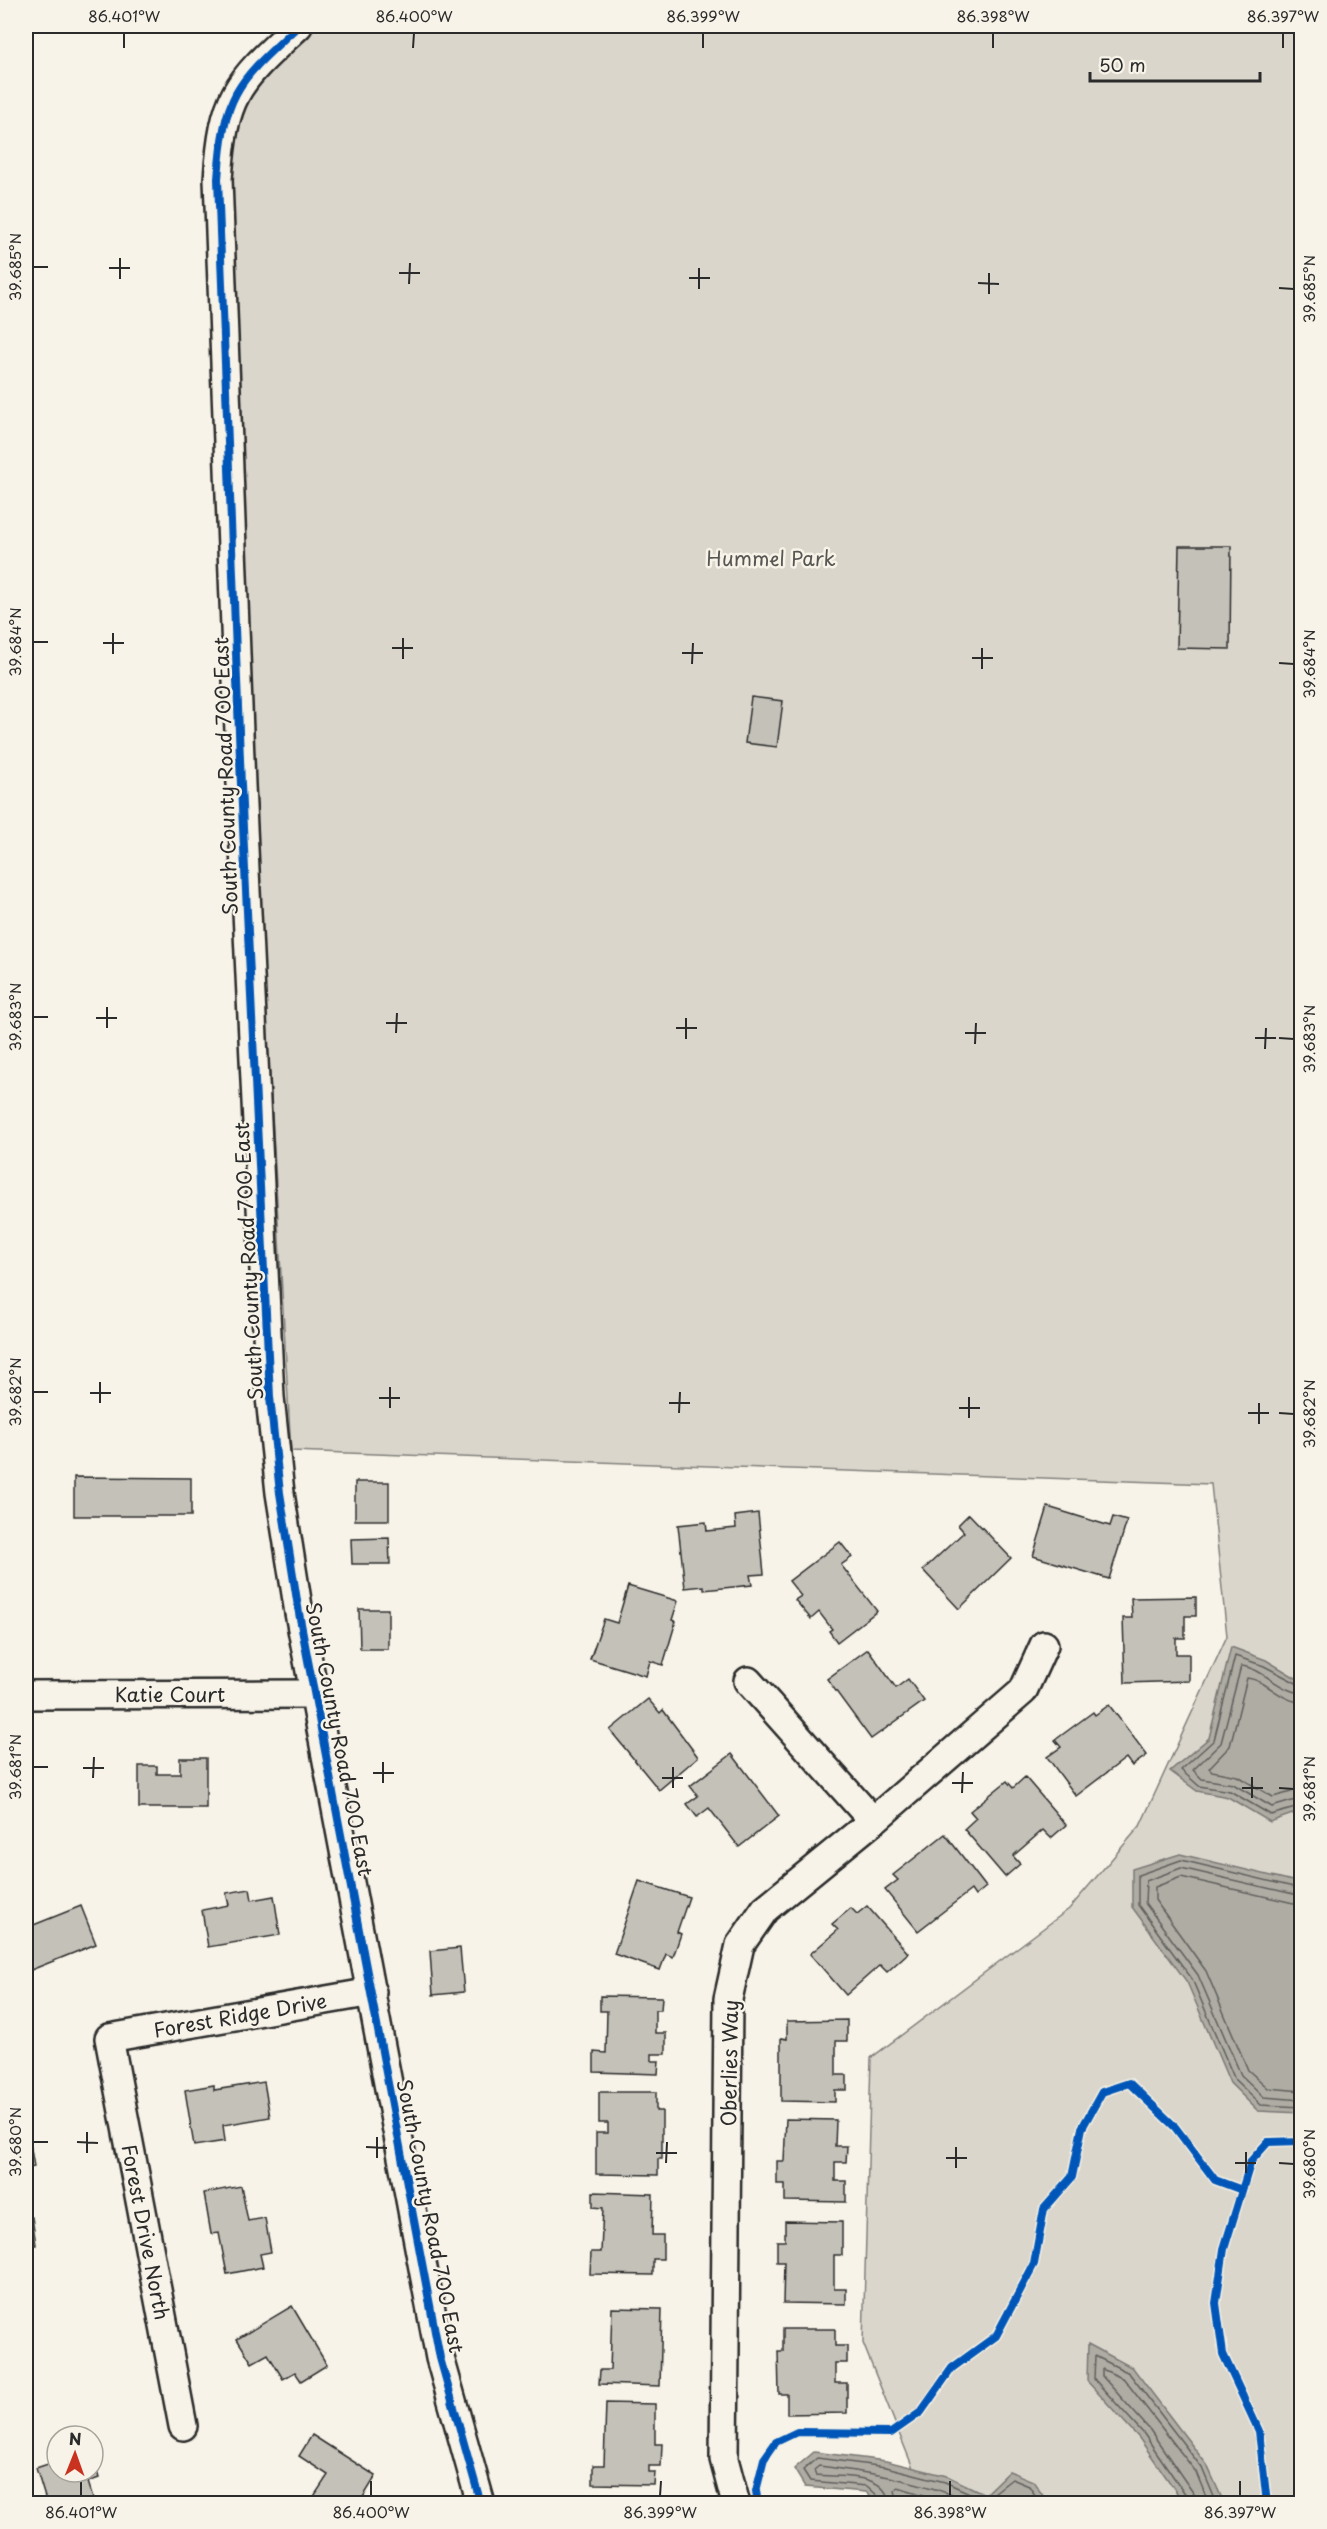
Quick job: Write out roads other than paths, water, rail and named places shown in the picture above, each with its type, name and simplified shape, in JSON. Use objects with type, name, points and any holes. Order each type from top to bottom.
[{"type":"street","name":"South County Road 700 East","points":[[298,26],[258,61],[234,93],[224,124],[218,179],[242,797],[270,1397],[279,1493],[440,2358],[481,2504]]},
{"type":"street","name":"Oberlies Way","points":[[736,2504],[724,2459],[728,1998],[740,1946],[765,1909],[873,1821],[1023,1691],[1044,1645]]},
{"type":"street","points":[[748,1681],[873,1821]]},
{"type":"street","name":"Katie Court","points":[[26,1695],[315,1694]]},
{"type":"street","name":"Forest Ridge Drive","points":[[109,2038],[372,1992]]},
{"type":"street","name":"Forest Drive North","points":[[109,2038],[183,2426]]},
{"type":"water","points":[[1231,1647],[1266,1660],[1301,1681],[1301,1811],[1270,1822],[1228,1797],[1197,1791],[1170,1771],[1209,1738]]},
{"type":"water","points":[[1180,1854],[1301,1883],[1301,2113],[1258,2111],[1230,2083],[1187,1982],[1132,1907],[1132,1869]]},
{"type":"water","points":[[1088,2344],[1133,2368],[1207,2465],[1224,2503],[1184,2503],[1139,2438],[1087,2381]]},
{"type":"water","points":[[814,2452],[886,2461],[947,2476],[985,2494],[1009,2471],[1033,2481],[1048,2503],[877,2503],[866,2492],[805,2487],[794,2469]]},
{"type":"park label","name":"Hummel Park","points":[[771,558]]}]
